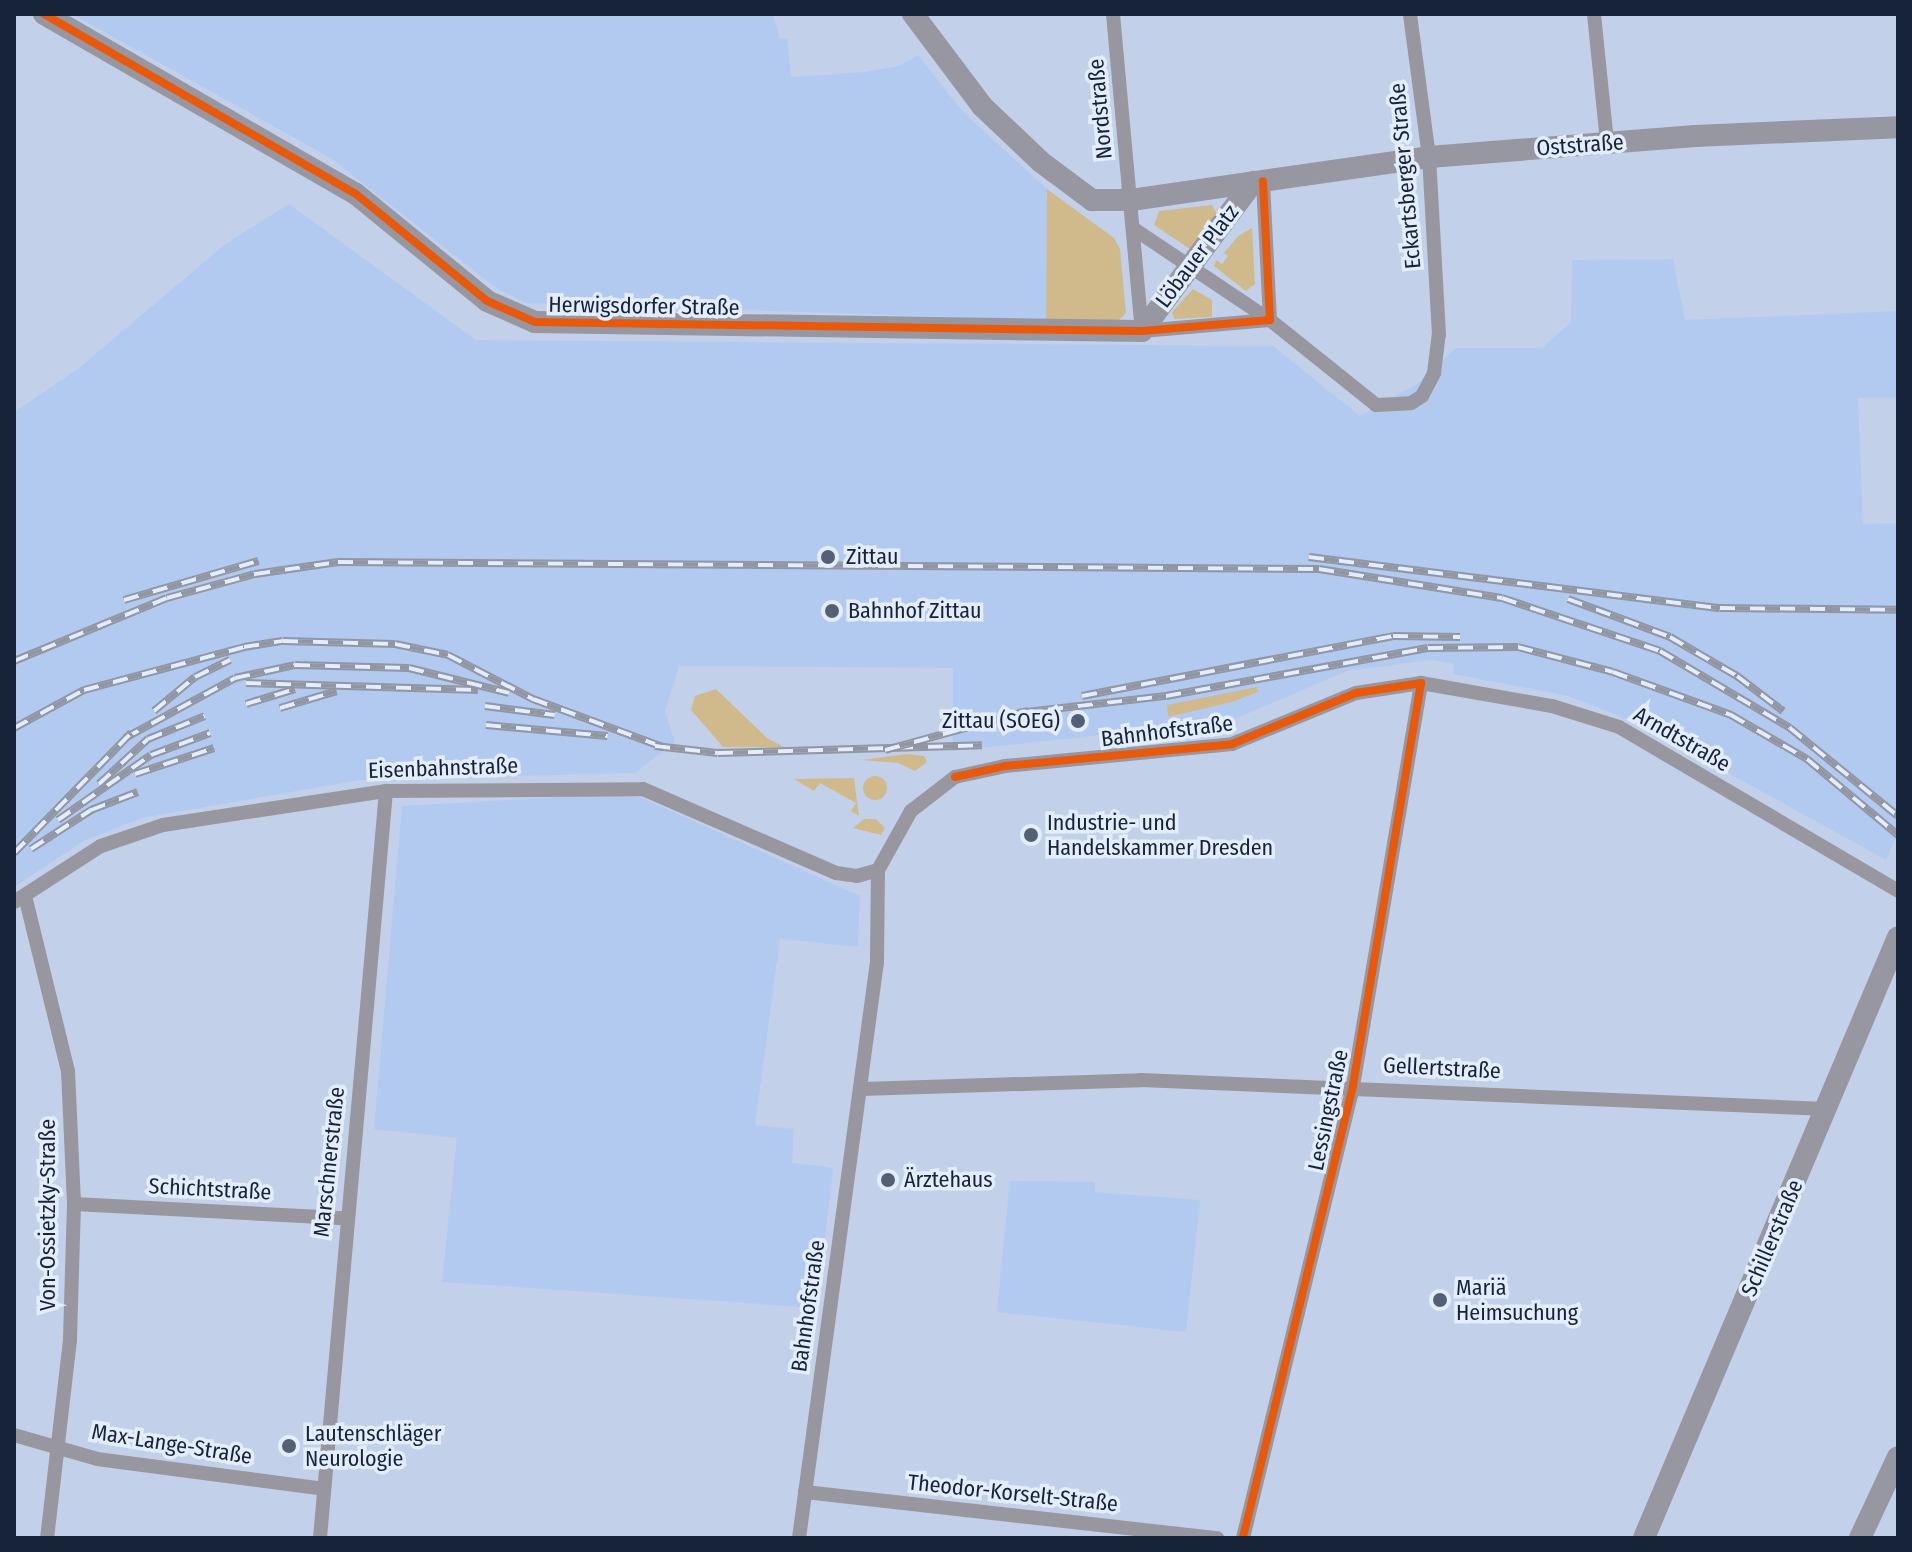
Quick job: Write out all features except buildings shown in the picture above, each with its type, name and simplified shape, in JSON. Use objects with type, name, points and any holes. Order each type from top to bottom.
[{"type":"main road","name":"Herwigsdorfer Straße","points":[[44,14],[356,194],[487,301],[516,317],[554,323],[1142,331]]},
{"type":"main road","name":"Löbauer Platz","points":[[913,14],[982,106],[1041,162],[1092,200],[1131,200],[1258,182]]},
{"type":"main road","name":"Oststraße","points":[[1258,182],[1429,157],[1607,143],[1898,127]]},
{"type":"main road","name":"Löbauer Platz","points":[[1142,331],[1258,182]]},
{"type":"main road","name":"Schillerstraße","points":[[1644,1538],[1827,1109],[1890,975],[1898,937]]},
{"type":"main road","points":[[1860,1538],[1898,1457]]},
{"type":"street","name":"Nordstraße","points":[[1113,14],[1134,229]]},
{"type":"street","name":"Eckartsberger Straße","points":[[1270,320],[1376,405],[1411,403],[1422,396],[1434,373],[1439,335],[1429,157],[1410,14]]},
{"type":"street","points":[[1594,14],[1607,143]]},
{"type":"street","name":"Löbauer Platz","points":[[1134,229],[1142,331],[1270,320],[1258,182]]},
{"type":"street","points":[[1134,229],[1270,320]]},
{"type":"street","name":"Bahnhofstraße","points":[[799,1538],[862,1089],[877,962],[878,870],[911,811],[955,777],[1005,766],[1232,744],[1356,693],[1421,683]]},
{"type":"street","name":"Arndtstraße","points":[[1421,683],[1552,706],[1619,727],[1898,891]]},
{"type":"street","name":"Lessingstraße","points":[[1243,1538],[1353,1086],[1421,683]]},
{"type":"street","name":"Eisenbahnstraße","points":[[19,899],[101,846],[163,825],[386,791],[635,788],[667,797],[836,873],[857,876],[878,870]]},
{"type":"street","name":"Marschnerstraße","points":[[320,1538],[345,1218],[386,791]]},
{"type":"street","name":"Von-Ossietzky-Straße","points":[[19,899],[68,1071],[74,1204],[70,1340],[47,1538]]},
{"type":"street","name":"Gellertstraße","points":[[862,1089],[1066,1079],[1353,1086],[1827,1109]]},
{"type":"street","name":"Schichtstraße","points":[[74,1204],[345,1218]]},
{"type":"street","name":"Max-Lange-Straße","points":[[14,1435],[59,1445],[97,1459],[324,1489]]},
{"type":"street","name":"Theodor-Korselt-Straße","points":[[805,1492],[1217,1538]]},
{"type":"shaded area","points":[[72,14],[773,14],[780,39],[787,38],[791,77],[864,72],[899,66],[918,55],[962,111],[1047,189],[1046,320],[526,303],[496,288],[332,159]]},
{"type":"shaded area","points":[[1047,189],[1114,238],[1120,249],[1126,313],[1117,322],[1046,320]]},
{"type":"shaded area","points":[[289,204],[476,340],[1273,346],[1360,416],[1417,384],[1456,348],[1542,348],[1571,322],[1572,260],[1673,259],[1685,320],[1898,311],[1898,398],[1858,398],[1863,524],[1898,523],[1898,832],[1886,860],[1641,725],[1568,696],[1453,674],[1454,664],[1432,660],[1347,671],[1230,721],[953,751],[953,668],[679,666],[665,712],[675,742],[635,773],[360,780],[142,818],[84,841],[14,887],[14,412],[79,368],[224,245]]},
{"type":"shaded area","points":[[1212,205],[1217,214],[1190,249],[1154,225],[1159,211]]},
{"type":"shaded area","points":[[1252,228],[1255,284],[1246,291],[1214,266],[1216,260],[1222,264],[1228,256],[1224,253],[1238,236]]},
{"type":"shaded area","points":[[1193,289],[1212,300],[1212,317],[1174,319],[1172,312]]},
{"type":"shaded area","points":[[1257,687],[1258,692],[1232,702],[1168,717],[1167,705]]},
{"type":"shaded area","points":[[716,689],[767,738],[784,747],[723,747],[691,710],[695,696]]},
{"type":"shaded area","points":[[907,754],[924,756],[927,762],[915,771],[898,763],[861,760]]},
{"type":"shaded area","points":[[875,776],[883,780],[887,788],[883,796],[875,800],[867,796],[863,788],[867,780]]},
{"type":"shaded area","points":[[854,778],[859,816],[851,811],[856,803],[820,783],[814,791],[794,779]]},
{"type":"shaded area","points":[[609,794],[643,798],[860,896],[858,947],[780,939],[755,1125],[794,1129],[792,1163],[833,1168],[817,1308],[442,1282],[457,1138],[374,1129],[402,806]]},
{"type":"shaded area","points":[[864,819],[876,819],[885,828],[881,835],[853,828]]},
{"type":"shaded area","points":[[1010,1181],[1095,1182],[1095,1192],[1200,1200],[1186,1332],[997,1312]]},
{"type":"railway","points":[[1309,557],[1720,608],[1898,610]]},
{"type":"railway","points":[[124,600],[258,561]]},
{"type":"railway","points":[[14,661],[167,598],[255,574],[338,562],[1319,569],[1502,598],[1660,651],[1790,728],[1898,816]]},
{"type":"railway","points":[[1568,599],[1670,637],[1737,676],[1783,711]]},
{"type":"railway","points":[[1082,696],[1393,636],[1460,637]]},
{"type":"railway","points":[[14,728],[84,690],[244,647],[283,641],[395,644],[448,655],[533,699],[663,747]]},
{"type":"railway","points":[[1018,713],[1166,696],[1428,648],[1518,647],[1613,672],[1731,715],[1807,759],[1898,835]]},
{"type":"railway","points":[[154,711],[195,677],[230,660]]},
{"type":"railway","points":[[125,738],[235,678],[295,665],[409,668],[509,693]]},
{"type":"railway","points":[[246,683],[478,690]]},
{"type":"railway","points":[[246,704],[295,689]]},
{"type":"railway","points":[[280,708],[337,691]]},
{"type":"railway","points":[[485,706],[554,715]]},
{"type":"railway","points":[[885,750],[1028,711]]},
{"type":"railway","points":[[99,784],[148,739],[205,716]]},
{"type":"railway","points":[[486,725],[608,736]]},
{"type":"railway","points":[[14,853],[131,733]]},
{"type":"railway","points":[[58,820],[151,755],[210,733]]},
{"type":"railway","points":[[655,746],[718,753],[982,745]]},
{"type":"railway","points":[[135,774],[214,748]]},
{"type":"railway","points":[[31,849],[91,810],[138,792]]},
{"type":"cycle path","points":[[44,14],[356,194],[487,301],[535,322],[1142,331],[1270,320],[1263,181]]},
{"type":"cycle path","points":[[955,777],[1005,766],[1232,744],[1356,693],[1421,683],[1353,1086],[1243,1538]]},
{"type":"place","name":"Zittau","points":[[828,557]]},
{"type":"place","name":"Bahnhof Zittau","points":[[832,611]]},
{"type":"place","name":"Zittau (SOEG)","points":[[1078,721]]},
{"type":"place","name":"Industrie- und Handelskammer Dresden","points":[[1031,835]]},
{"type":"place","name":"Ärztehaus","points":[[888,1180]]},
{"type":"place","name":"Mariä Heimsuchung","points":[[1440,1300]]},
{"type":"place","name":"Lautenschläger Neurologie","points":[[289,1446]]}]
